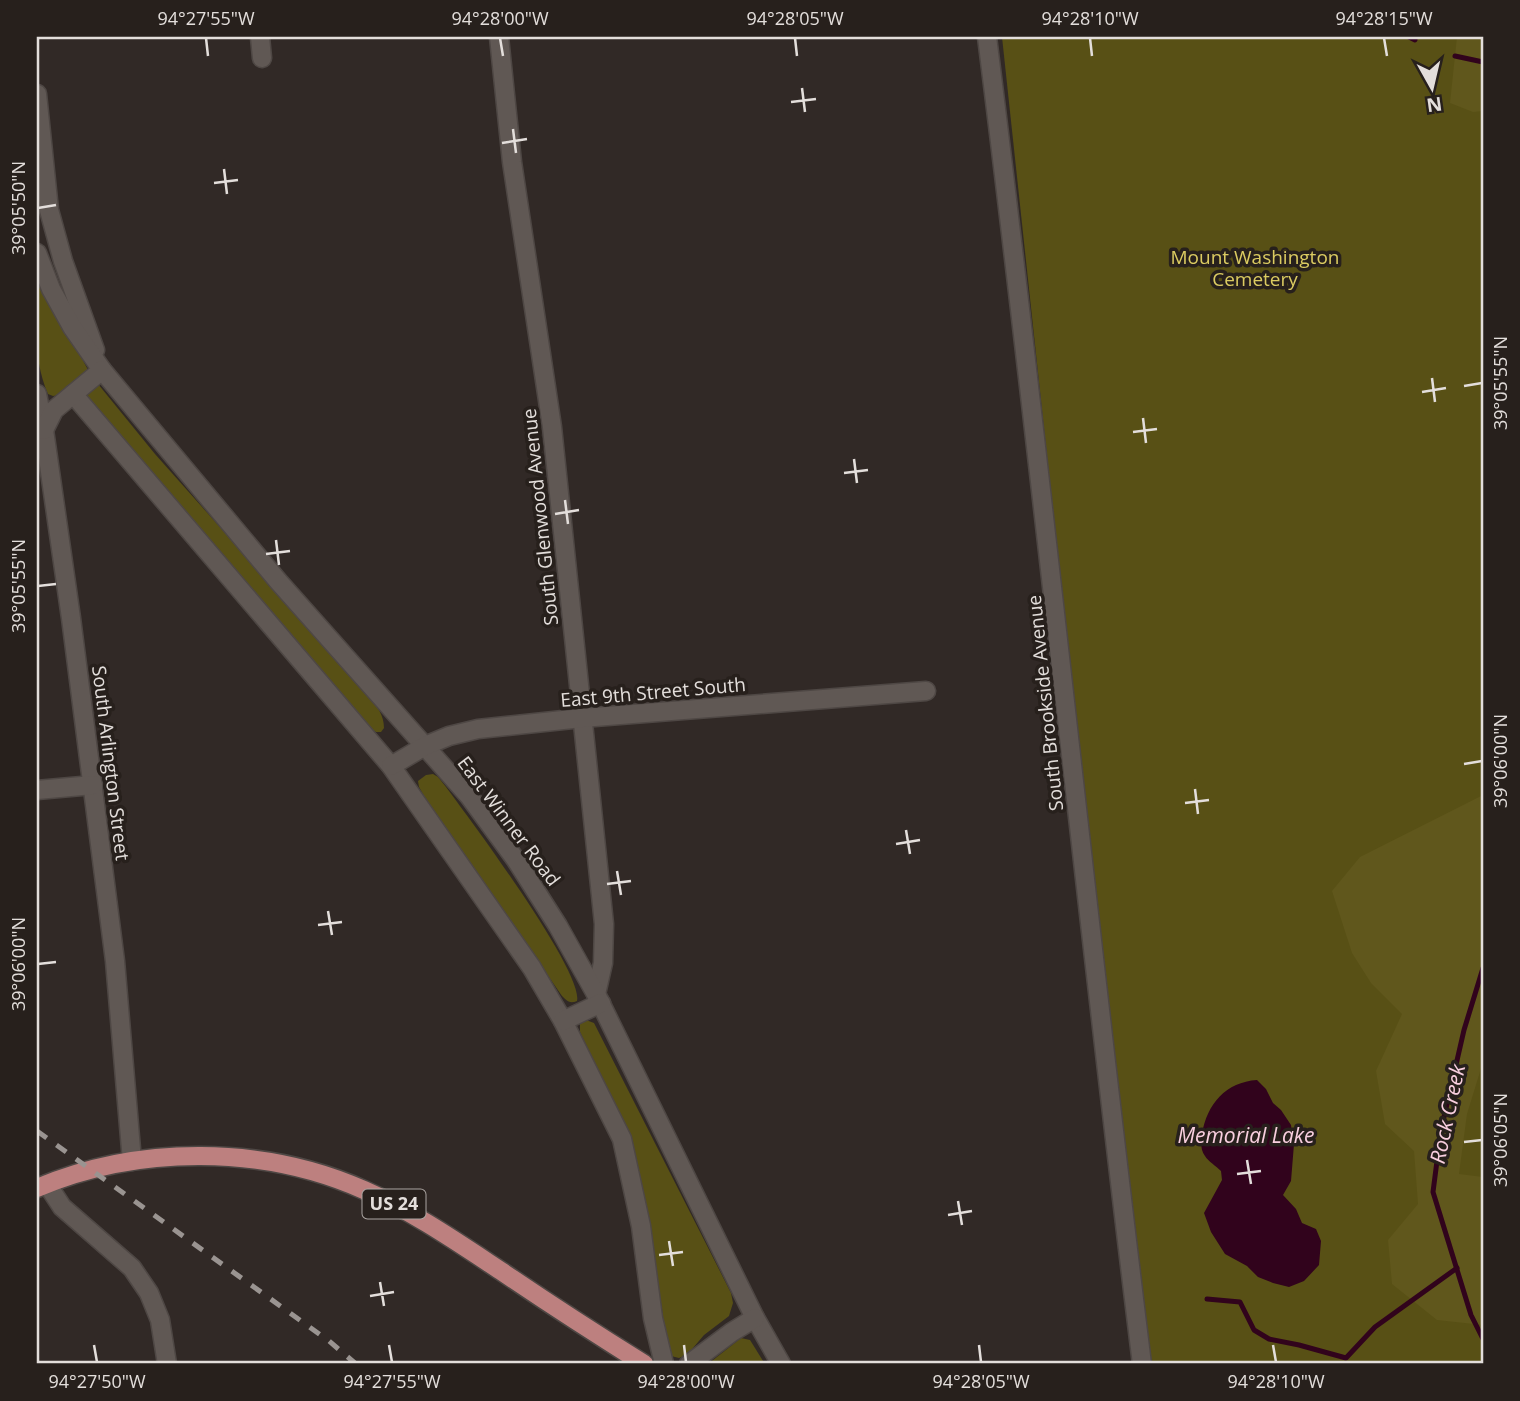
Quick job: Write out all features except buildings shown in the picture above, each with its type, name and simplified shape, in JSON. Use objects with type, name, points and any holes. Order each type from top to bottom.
[{"type":"main road","name":"US 24","points":[[42,1186],[81,1172],[132,1161],[194,1156],[279,1164],[337,1179],[391,1202],[441,1232],[644,1364]]},
{"type":"street","points":[[260,37],[262,58]]},
{"type":"street","name":"South Glenwood Avenue","points":[[499,37],[512,162],[552,427],[604,924],[599,999]]},
{"type":"street","name":"South Brookside Avenue","points":[[987,37],[1142,1364]]},
{"type":"street","name":"East Winner Road","points":[[37,94],[50,209],[63,261],[102,370]]},
{"type":"street","name":"East Winner Road","points":[[37,253],[51,289],[66,317],[102,370],[278,581],[469,796],[516,860],[558,926],[599,999],[755,1318],[782,1364]]},
{"type":"street","points":[[44,430],[54,410],[102,370]]},
{"type":"street","name":"South Arlington Street","points":[[37,394],[93,785],[115,961],[132,1161]]},
{"type":"street","points":[[73,394],[391,766],[532,968],[563,1021],[622,1139],[641,1226],[653,1318],[664,1364]]},
{"type":"street","name":"East 9th Street South","points":[[391,766],[425,746],[449,736],[478,729],[582,718],[926,691]]},
{"type":"street","points":[[37,790],[93,785]]},
{"type":"street","points":[[563,1021],[599,999]]},
{"type":"street","points":[[42,1186],[132,1268],[149,1293],[160,1320],[167,1364]]},
{"type":"street","points":[[690,1364],[755,1318]]},
{"type":"green space","name":"Mount Washington Cemetery","points":[[1002,37],[1483,37],[1483,1364],[1150,1364],[1061,587]]},
{"type":"green space","points":[[37,268],[87,368],[87,372],[59,395],[53,396],[48,394],[43,379],[37,348]]},
{"type":"green space","points":[[98,384],[155,454],[370,696],[383,719],[384,728],[381,732],[368,727],[87,398],[85,393]]},
{"type":"green space","points":[[433,774],[477,829],[545,929],[563,960],[574,985],[577,1001],[569,1001],[562,996],[424,796],[418,781]]},
{"type":"green space","points":[[586,1020],[594,1023],[731,1293],[733,1303],[729,1316],[704,1335],[687,1355],[679,1358],[671,1356],[666,1346],[646,1207],[637,1167],[625,1125],[580,1032],[580,1024]]},
{"type":"green space","points":[[741,1338],[750,1340],[765,1364],[708,1364]]},
{"type":"shaded area","points":[[1457,37],[1483,37],[1483,111],[1473,112],[1450,103]]},
{"type":"shaded area","points":[[1483,795],[1483,1062],[1467,1114],[1459,1174],[1483,1177],[1483,1325],[1437,1320],[1392,1284],[1388,1240],[1418,1204],[1414,1151],[1385,1124],[1376,1071],[1402,1014],[1371,983],[1352,953],[1332,891],[1360,857]]},
{"type":"water","name":"Memorial Lake","points":[[1257,1080],[1291,1125],[1294,1144],[1291,1181],[1283,1195],[1296,1209],[1302,1223],[1316,1229],[1321,1241],[1319,1265],[1304,1281],[1289,1287],[1258,1277],[1247,1266],[1225,1254],[1211,1232],[1204,1213],[1222,1180],[1221,1171],[1203,1153],[1202,1134],[1208,1113],[1227,1090]]},
{"type":"waterway","name":"Rock Creek","points":[[1409,37],[1415,40]]},
{"type":"waterway","name":"Rock Creek","points":[[1455,56],[1483,62]]},
{"type":"waterway","name":"Rock Creek","points":[[1483,968],[1464,1030],[1441,1130],[1433,1192],[1471,1315],[1483,1339]]},
{"type":"waterway","points":[[1207,1299],[1240,1302],[1254,1330],[1269,1339],[1346,1358],[1375,1327],[1457,1268]]},
{"type":"railway","points":[[37,1131],[329,1341],[356,1364]]}]
